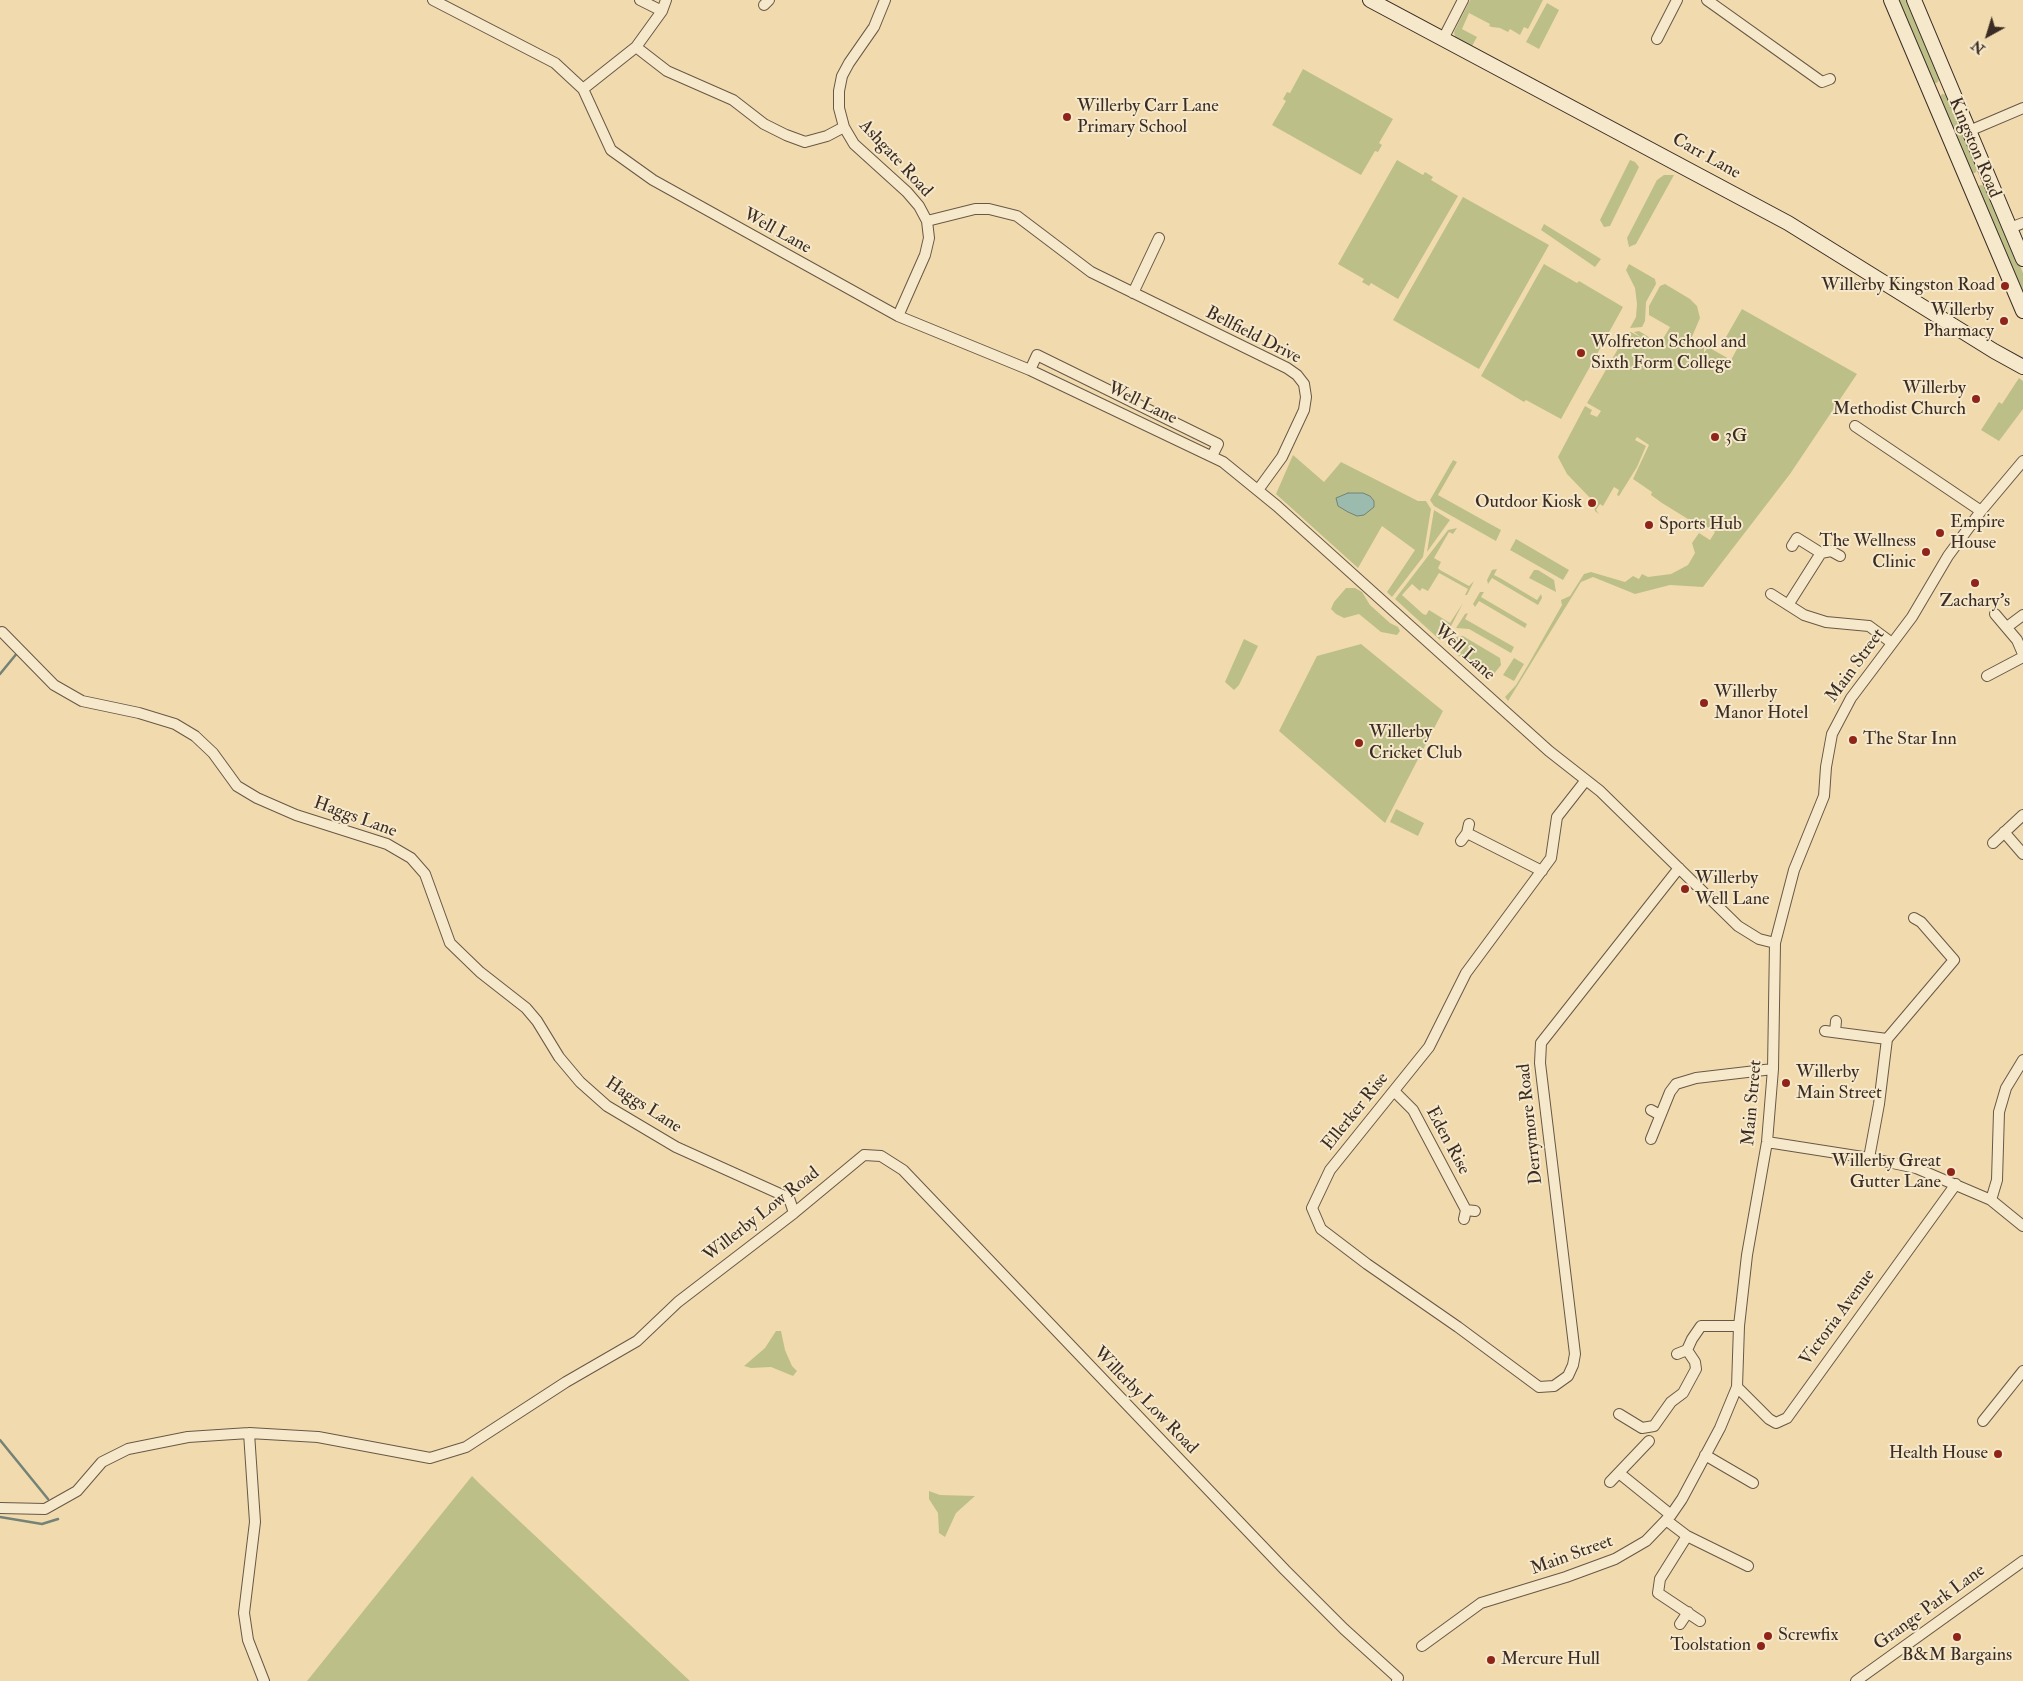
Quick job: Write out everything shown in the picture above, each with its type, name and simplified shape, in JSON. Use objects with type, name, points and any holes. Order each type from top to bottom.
[{"type":"street","name":"Well Lane","points":[[433,0],[554,63],[583,89],[611,150],[628,164],[734,226],[898,316],[1030,370],[1212,456],[1258,490],[1517,724],[1586,780],[1680,868],[1696,887],[1738,926],[1759,940],[1775,942]]},
{"type":"street","points":[[640,0],[662,11]]},
{"type":"street","points":[[583,89],[636,47],[662,11],[666,0]]},
{"type":"street","name":"Ashgate Road","points":[[885,0],[874,27],[842,76],[839,91],[839,108],[844,127],[854,144],[907,192],[919,206],[926,221],[929,238],[925,255],[898,316]]},
{"type":"street","name":"Carr Lane","points":[[1370,0],[1649,147],[1788,223],[2020,363]]},
{"type":"street","points":[[1443,40],[1463,0]]},
{"type":"street","points":[[1657,38],[1677,0]]},
{"type":"street","points":[[1707,0],[1822,82],[1830,78]]},
{"type":"street","name":"Kingston Road","points":[[1891,0],[2023,311]]},
{"type":"street","name":"Kingston Road","points":[[1914,0],[1969,131],[2017,226],[2023,259]]},
{"type":"street","points":[[636,47],[668,71],[734,100],[764,124],[786,135],[805,142],[827,136],[844,127]]},
{"type":"street","points":[[1969,131],[2023,108]]},
{"type":"street","name":"Bellfield Drive","points":[[926,221],[975,209],[1000,210],[1016,216],[1091,272],[1287,368],[1297,375],[1304,384],[1306,396],[1304,410],[1282,457],[1258,490]]},
{"type":"street","points":[[1133,293],[1160,238]]},
{"type":"street","points":[[1030,370],[1037,355],[1221,446],[1212,456]]},
{"type":"street","points":[[1855,426],[1980,511]]},
{"type":"street","name":"Main Street","points":[[1422,1646],[1481,1603],[1566,1577],[1615,1559],[1646,1541],[1668,1517],[1705,1455],[1737,1387],[1739,1326],[1747,1255],[1767,1142],[1773,1070],[1775,942],[1794,870],[1824,796],[1826,767],[1832,734],[1851,698],[1912,617],[1941,565],[1980,511],[2023,461]]},
{"type":"street","points":[[1792,546],[1797,538],[1821,553],[1831,551],[1840,556]]},
{"type":"street","points":[[1788,605],[1821,553]]},
{"type":"street","points":[[1771,594],[1815,619],[1869,626],[1892,643]]},
{"type":"street","points":[[1986,676],[2023,655],[2007,627],[1995,614]]},
{"type":"street","points":[[2007,627],[2023,615]]},
{"type":"street","name":"Haggs Lane","points":[[2,632],[54,685],[82,701],[139,713],[175,724],[195,736],[213,753],[237,786],[257,798],[296,815],[387,844],[410,858],[425,874],[450,943],[480,972],[526,1008],[537,1021],[559,1057],[580,1082],[607,1106],[676,1147],[789,1198],[814,1198]]},
{"type":"street","name":"Ellerker Rise","points":[[1554,1386],[1539,1387],[1524,1377],[1322,1229],[1312,1208],[1330,1170],[1429,1047],[1466,973],[1551,858],[1556,817],[1586,780]]},
{"type":"street","points":[[1993,843],[2023,815]]},
{"type":"street","points":[[1466,832],[1542,871]]},
{"type":"street","points":[[2004,832],[2023,854]]},
{"type":"street","name":"Derrymore Road","points":[[1554,1386],[1568,1376],[1575,1354],[1540,1063],[1541,1042],[1680,868]]},
{"type":"street","points":[[1869,1158],[1879,1104],[1887,1039],[1957,960],[1920,919]]},
{"type":"street","points":[[1836,1021],[1830,1031],[1887,1039]]},
{"type":"street","points":[[1991,1200],[1997,1180],[1999,1112],[2006,1088],[2023,1060]]},
{"type":"street","points":[[1651,1139],[1656,1112],[1676,1084],[1686,1080],[1773,1070]]},
{"type":"street","name":"Eden Rise","points":[[1394,1091],[1413,1110],[1468,1213]]},
{"type":"street","points":[[1767,1142],[1869,1158],[1916,1168],[1991,1200],[2023,1226]]},
{"type":"street","name":"Willerby Low Road","points":[[0,1508],[45,1509],[62,1502],[77,1491],[102,1462],[128,1449],[188,1437],[249,1433],[318,1437],[430,1458],[466,1447],[566,1382],[637,1341],[678,1302],[814,1198],[864,1155],[882,1156],[903,1170],[1285,1570],[1398,1680]]},
{"type":"street","name":"Victoria Avenue","points":[[1737,1387],[1769,1419],[1776,1422],[1787,1418],[1956,1184]]},
{"type":"street","points":[[789,1198],[794,1213]]},
{"type":"street","points":[[1619,1414],[1642,1428],[1654,1426],[1671,1402],[1683,1393],[1696,1369],[1695,1362],[1682,1352],[1701,1326],[1739,1326]]},
{"type":"street","points":[[1982,1421],[2023,1371]]},
{"type":"street","points":[[249,1433],[255,1522],[244,1613],[248,1640],[264,1681]]},
{"type":"street","points":[[1610,1482],[1648,1441]]},
{"type":"street","points":[[1705,1455],[1753,1483]]},
{"type":"street","points":[[1619,1472],[1687,1536],[1748,1566]]},
{"type":"street","points":[[1687,1536],[1660,1579],[1658,1593],[1700,1621]]},
{"type":"street","name":"Grange Park Lane","points":[[1856,1681],[2023,1561]]},
{"type":"street","points":[[1680,1624],[1688,1612]]},
{"type":"green space","points":[[1470,0],[1543,0],[1528,29],[1524,27],[1520,35],[1510,29],[1508,32],[1489,26],[1490,24],[1469,13],[1462,29],[1477,37],[1472,46],[1455,37],[1454,32]]},
{"type":"green space","points":[[1896,0],[1907,0],[1941,77],[1937,83],[1933,83]]},
{"type":"green space","points":[[1547,3],[1559,10],[1539,49],[1526,42]]},
{"type":"green space","points":[[1303,69],[1393,119],[1379,143],[1382,145],[1378,152],[1375,151],[1361,175],[1272,125],[1286,101],[1283,99],[1287,92],[1290,93]]},
{"type":"green space","points":[[1942,94],[1948,95],[1978,169],[1975,173],[1971,173],[1939,98]]},
{"type":"green space","points":[[1397,160],[1423,175],[1425,172],[1433,177],[1431,180],[1458,196],[1398,299],[1371,283],[1369,286],[1362,282],[1364,279],[1338,264]]},
{"type":"green space","points":[[1630,160],[1639,167],[1610,226],[1604,227],[1600,220]]},
{"type":"green space","points":[[1664,175],[1674,175],[1636,244],[1629,247],[1627,238],[1657,180]]},
{"type":"green space","points":[[1980,185],[1986,186],[2023,273],[2023,301],[1978,187]]},
{"type":"green space","points":[[1463,197],[1549,245],[1479,369],[1393,320]]},
{"type":"green space","points":[[1544,224],[1601,259],[1595,267],[1541,230]]},
{"type":"green space","points":[[1544,264],[1577,283],[1579,281],[1623,307],[1561,419],[1526,400],[1524,402],[1481,376]]},
{"type":"green space","points":[[1629,264],[1655,279],[1656,284],[1646,302],[1645,321],[1642,327],[1630,328],[1636,317],[1637,304],[1635,288],[1626,270]]},
{"type":"green space","points":[[1665,284],[1690,299],[1697,306],[1700,318],[1691,339],[1704,347],[1704,353],[1708,347],[1731,360],[1737,349],[1729,344],[1731,340],[1726,337],[1742,309],[1857,374],[1790,474],[1703,587],[1670,585],[1635,594],[1593,577],[1581,582],[1508,701],[1505,697],[1516,685],[1528,665],[1562,605],[1561,600],[1570,596],[1584,574],[1591,572],[1625,582],[1633,576],[1639,579],[1642,574],[1648,577],[1671,574],[1688,565],[1695,553],[1692,543],[1699,533],[1710,540],[1715,532],[1704,525],[1706,520],[1702,518],[1698,525],[1696,524],[1662,503],[1651,495],[1652,492],[1633,479],[1649,445],[1637,437],[1635,440],[1646,446],[1637,467],[1619,496],[1617,495],[1619,490],[1614,487],[1603,506],[1600,504],[1596,510],[1599,514],[1595,511],[1593,501],[1567,474],[1558,457],[1585,406],[1592,410],[1590,414],[1597,417],[1601,411],[1587,403],[1627,333],[1631,332],[1642,338],[1634,332],[1639,331],[1660,344],[1670,327],[1649,315],[1649,306],[1660,286]]},
{"type":"green space","points":[[2019,378],[2023,381],[2023,409],[1999,441],[1981,430],[1999,402],[2002,404]]},
{"type":"green space","points":[[1293,455],[1324,482],[1341,462],[1418,501],[1426,501],[1431,509],[1423,557],[1392,597],[1387,592],[1415,550],[1382,526],[1358,568],[1276,494]]},
{"type":"green space","points":[[1453,460],[1457,462],[1438,495],[1501,530],[1496,541],[1434,506],[1430,500]]},
{"type":"green space","points":[[1434,510],[1450,520],[1427,552]]},
{"type":"green space","points":[[1457,528],[1453,534],[1449,532],[1434,558],[1441,562],[1438,568],[1440,570],[1469,586],[1474,581],[1467,595],[1465,595],[1468,589],[1439,573],[1428,591],[1422,588],[1420,591],[1412,584],[1402,595],[1423,614],[1426,615],[1429,610],[1450,623],[1463,603],[1447,634],[1440,640],[1395,599],[1448,530]]},
{"type":"green space","points":[[1516,539],[1569,570],[1563,580],[1510,550]]},
{"type":"green space","points":[[1497,569],[1494,575],[1537,600],[1541,594],[1542,598],[1538,605],[1492,578],[1488,584],[1487,580],[1492,570]]},
{"type":"green space","points":[[1534,570],[1538,570],[1554,580],[1556,592],[1529,578]]},
{"type":"green space","points":[[1346,588],[1355,588],[1362,592],[1370,605],[1390,623],[1398,627],[1400,631],[1397,635],[1381,632],[1359,614],[1344,618],[1336,614],[1331,609],[1334,602]]},
{"type":"green space","points":[[1480,592],[1484,592],[1481,597],[1527,624],[1525,628],[1479,601],[1475,607],[1473,604]]},
{"type":"green space","points":[[1468,613],[1465,619],[1514,647],[1511,653],[1469,629],[1456,628],[1465,614]]},
{"type":"green space","points":[[1463,636],[1500,658],[1501,665],[1489,680],[1486,680],[1449,647],[1456,637]]},
{"type":"green space","points":[[1244,639],[1258,646],[1239,685],[1234,690],[1225,682]]},
{"type":"green space","name":"Willerby Cricket Club","points":[[1361,644],[1443,711],[1385,823],[1279,731],[1317,656]]},
{"type":"green space","points":[[1514,658],[1524,664],[1514,681],[1503,675]]},
{"type":"green space","points":[[1396,809],[1424,823],[1418,836],[1390,822]]},
{"type":"green space","points":[[776,1331],[781,1331],[785,1350],[792,1366],[797,1371],[793,1376],[771,1367],[751,1368],[744,1366],[765,1348]]},
{"type":"green space","points":[[472,1476],[481,1485],[690,1681],[307,1681]]},
{"type":"green space","points":[[929,1491],[940,1495],[975,1496],[956,1513],[945,1537],[939,1533],[938,1513],[929,1499]]},
{"type":"shaded area","points":[[1348,493],[1363,493],[1370,496],[1374,501],[1374,507],[1364,515],[1357,516],[1348,512],[1338,506],[1336,498]]},
{"type":"waterway","points":[[0,674],[18,652]]},
{"type":"waterway","points":[[0,1440],[48,1499]]},
{"type":"waterway","points":[[0,1517],[42,1524],[58,1519]]},
{"type":"place","name":"Willerby Carr Lane Primary School","points":[[1067,117]]},
{"type":"place","name":"Willerby Kingston Road","points":[[2005,286]]},
{"type":"place","name":"Willerby Pharmacy","points":[[2004,321]]},
{"type":"place","name":"Wolfreton School and Sixth Form College","points":[[1581,353]]},
{"type":"place","name":"Willerby Methodist Church","points":[[1976,399]]},
{"type":"place","name":"3G","points":[[1715,437]]},
{"type":"place","name":"Outdoor Kiosk","points":[[1592,503]]},
{"type":"place","name":"Sports Hub","points":[[1649,525]]},
{"type":"place","name":"Empire House","points":[[1940,533]]},
{"type":"place","name":"The Wellness Clinic","points":[[1926,552]]},
{"type":"place","name":"Zachary's","points":[[1975,583]]},
{"type":"place","name":"Willerby Manor Hotel","points":[[1704,703]]},
{"type":"place","name":"The Star Inn","points":[[1853,740]]},
{"type":"place","name":"Willerby Cricket Club","points":[[1359,743]]},
{"type":"place","name":"Willerby Well Lane","points":[[1685,889]]},
{"type":"place","name":"Willerby Main Street","points":[[1786,1083]]},
{"type":"place","name":"Willerby Great Gutter Lane","points":[[1951,1172]]},
{"type":"place","name":"Health House","points":[[1998,1454]]},
{"type":"place","name":"Screwfix","points":[[1768,1636]]},
{"type":"place","name":"B&M Bargains","points":[[1957,1637]]},
{"type":"place","name":"Toolstation","points":[[1761,1646]]},
{"type":"place","name":"Mercure Hull","points":[[1491,1660]]}]
